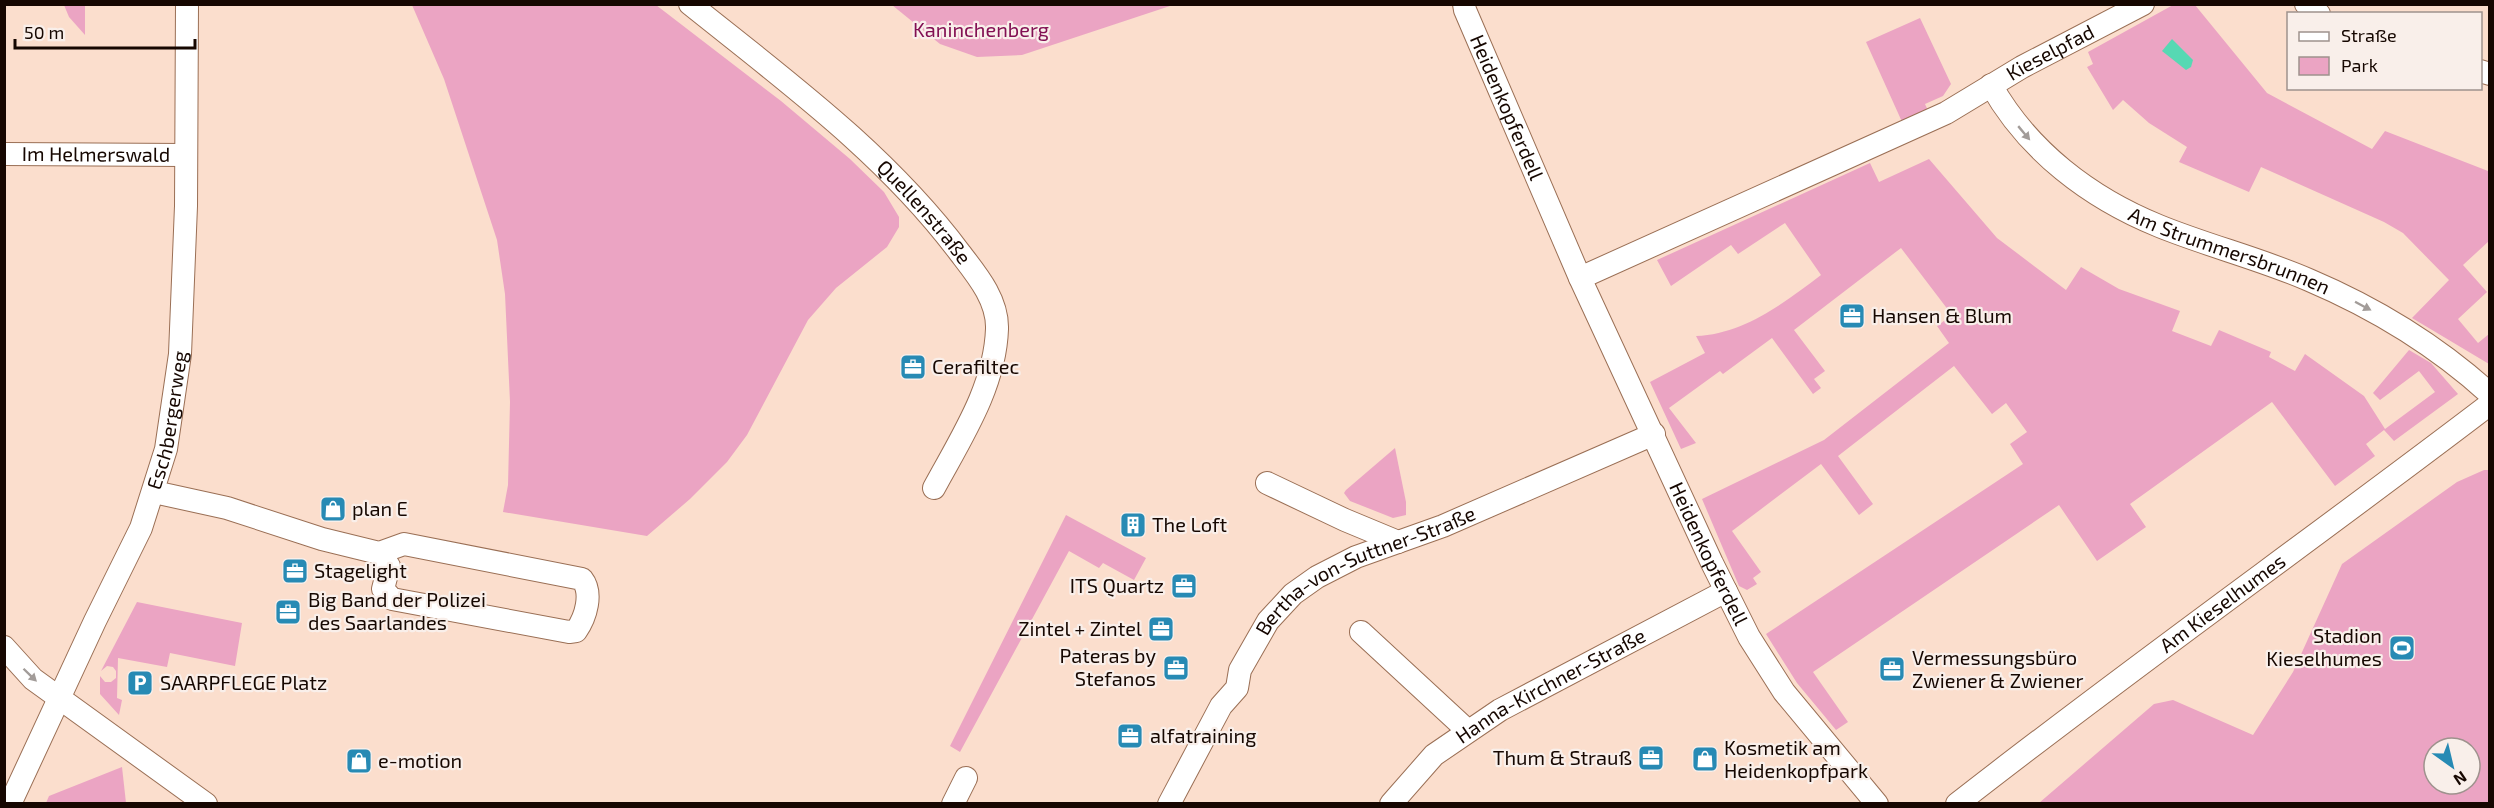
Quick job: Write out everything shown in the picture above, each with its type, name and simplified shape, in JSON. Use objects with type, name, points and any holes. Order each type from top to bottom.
[{"type":"street","name":"Eschbergerweg","points":[[10,804],[141,528],[166,449],[180,354],[186,206],[187,4]]},
{"type":"street","name":"Quellenstraße","points":[[690,4],[797,90],[910,191],[966,261],[991,298],[997,327],[988,378],[974,414],[934,488]]},
{"type":"street","name":"Heidenkopferdell","points":[[1464,4],[1580,278],[1749,637],[1784,692],[1877,804]]},
{"type":"street","name":"Kieselpfad","points":[[1991,85],[2143,4]]},
{"type":"street","points":[[1580,278],[1946,113],[1991,85]]},
{"type":"street","name":"Am Strummersbrunnen","points":[[1991,85],[2007,112],[2028,138],[2055,163],[2122,210],[2159,226],[2308,279],[2347,297],[2437,350],[2490,394]]},
{"type":"street","name":"Im Helmerswald","points":[[4,154],[185,155]]},
{"type":"street","name":"Am Kieselhumes","points":[[1957,804],[2100,692],[2216,609],[2490,404]]},
{"type":"street","name":"Bertha-von-Suttner-Straße","points":[[1169,804],[1221,706],[1238,688],[1240,670],[1268,621],[1293,594],[1317,577],[1356,557],[1443,526],[1654,434]]},
{"type":"street","points":[[1267,483],[1398,542]]},
{"type":"street","points":[[154,492],[227,508],[322,539],[380,553],[405,544],[582,579],[587,586],[588,594],[585,615],[576,631],[569,632],[392,599],[383,589],[389,566],[380,553]]},
{"type":"street","name":"Hanna-Kirchner-Straße","points":[[1391,804],[1434,755],[1467,730],[1500,710],[1726,591]]},
{"type":"street","points":[[1361,632],[1467,730]]},
{"type":"street","points":[[4,647],[33,679],[207,804]]},
{"type":"street","points":[[952,804],[966,778]]},
{"type":"green space","points":[[64,5],[85,5],[85,35],[69,17]]},
{"type":"green space","points":[[412,5],[656,5],[781,101],[850,159],[884,192],[899,217],[899,227],[887,247],[836,288],[808,320],[747,435],[727,462],[690,499],[647,536],[503,512],[508,485],[510,402],[505,294],[497,240],[444,79]]},
{"type":"green space","name":"Kaninchenberg","points":[[892,5],[1173,5],[1022,55],[977,57],[940,44]]},
{"type":"green space","points":[[2173,5],[2195,5],[2267,93],[2372,149],[2385,131],[2489,170],[2489,241],[2463,265],[2487,292],[2458,319],[2478,343],[2489,334],[2489,364],[2412,318],[2449,280],[2403,233],[2384,222],[2261,167],[2249,192],[2179,162],[2187,147],[2149,123],[2123,100],[2113,110],[2087,67],[2093,64],[2088,52]]},
{"type":"green space","points":[[1920,18],[1951,84],[1943,96],[1925,104],[1929,113],[1903,124],[1866,42]]},
{"type":"green space","points":[[1929,159],[1997,238],[2066,290],[2081,267],[2119,289],[2180,311],[2172,331],[2211,346],[2219,330],[2271,352],[2269,357],[2295,371],[2305,354],[2364,396],[2385,429],[2435,392],[2419,371],[2380,400],[2373,393],[2409,350],[2431,363],[2458,394],[2394,441],[2384,430],[2366,444],[2375,456],[2335,486],[2272,402],[2130,504],[2146,527],[2097,561],[2059,505],[1813,672],[1848,722],[1836,730],[1797,683],[1766,634],[2023,464],[2010,444],[2027,432],[2006,403],[1992,414],[1954,366],[1838,456],[1873,504],[1859,515],[1821,464],[1732,531],[1761,572],[1753,578],[1757,584],[1747,590],[1739,586],[1702,499],[1824,440],[1949,343],[1937,326],[1952,315],[1901,248],[1794,330],[1825,371],[1814,379],[1821,388],[1813,394],[1772,338],[1723,374],[1720,371],[1669,408],[1696,443],[1681,449],[1650,382],[1705,353],[1696,336],[1731,330],[1747,323],[1778,306],[1821,275],[1785,223],[1738,254],[1731,245],[1671,286],[1657,260],[1870,163],[1879,182]]},
{"type":"green space","points":[[1395,448],[1406,502],[1406,515],[1393,518],[1350,501],[1344,493]]},
{"type":"green space","name":"Stadion Kieselhumes","points":[[2484,470],[2490,470],[2489,803],[2039,803],[2154,704],[2173,700],[2253,735],[2293,672],[2342,564],[2457,482]]},
{"type":"green space","points":[[1066,515],[1146,558],[1134,580],[1103,563],[1099,568],[1069,551],[960,752],[950,746]]},
{"type":"green space","points":[[137,602],[242,623],[235,666],[170,653],[167,667],[118,658],[117,698],[122,700],[119,715],[100,694],[100,676],[105,682],[111,682],[116,678],[116,671],[113,667],[107,666],[101,671]]},
{"type":"green space","points":[[122,767],[126,803],[46,803],[49,796]]},
{"type":"shaded area","points":[[2172,39],[2193,60],[2191,67],[2186,70],[2162,51]]},
{"type":"place","name":"Hansen & Blum","points":[[1852,316]]},
{"type":"place","name":"Cerafiltec","points":[[913,367]]},
{"type":"place","name":"plan E","points":[[333,509]]},
{"type":"place","name":"The Loft","points":[[1133,525]]},
{"type":"place","name":"Stagelight","points":[[295,571]]},
{"type":"place","name":"ITS Quartz","points":[[1184,586]]},
{"type":"place","name":"Big Band der Polizei des Saarlandes","points":[[288,612]]},
{"type":"place","name":"Zintel + Zintel","points":[[1161,629]]},
{"type":"place","name":"Stadion Kieselhumes","points":[[2402,648]]},
{"type":"place","name":"Pateras by Stefanos","points":[[1176,668]]},
{"type":"place","name":"Vermessungsbüro Zwiener & Zwiener","points":[[1892,669]]},
{"type":"place","name":"SAARPFLEGE Platz","points":[[140,683]]},
{"type":"place","name":"alfatraining","points":[[1130,736]]},
{"type":"place","name":"Thum & Strauß","points":[[1651,758]]},
{"type":"place","name":"Kosmetik am Heidenkopfpark","points":[[1705,759]]},
{"type":"place","name":"e-motion","points":[[359,761]]}]
